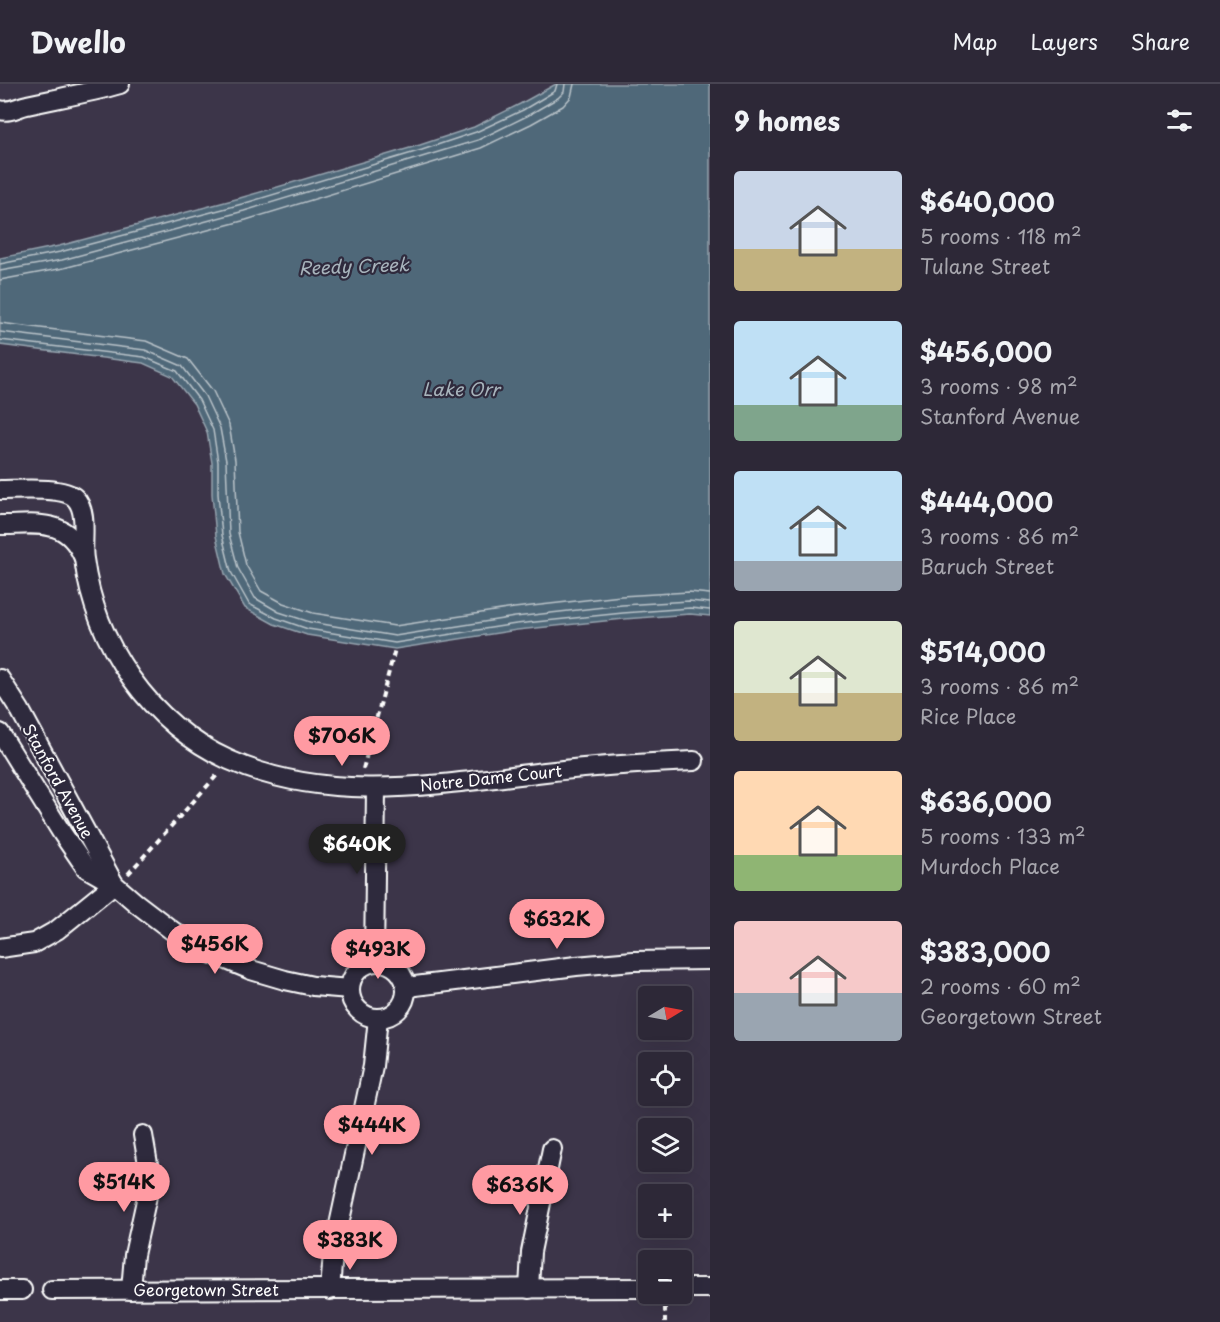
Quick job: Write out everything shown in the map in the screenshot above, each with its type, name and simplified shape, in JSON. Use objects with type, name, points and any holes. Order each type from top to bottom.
[{"type":"street","points":[[0,110],[7,112],[25,105],[80,95],[120,84]]},
{"type":"street","name":"Notre Dame Court","points":[[0,490],[60,491],[76,499],[80,505],[83,553],[96,613],[117,658],[148,700],[193,740],[227,759],[267,775],[306,783],[368,788],[450,783],[591,767],[694,761]]},
{"type":"street","name":"Notre Dame Court","points":[[0,525],[55,527],[66,532],[83,553]]},
{"type":"street","name":"Stanford Avenue","points":[[0,680],[20,711],[114,884]]},
{"type":"street","name":"Stanford Avenue","points":[[0,733],[86,868],[114,884],[174,932],[205,951],[251,970],[285,980],[313,986],[350,989]]},
{"type":"street","points":[[368,788],[374,962]]},
{"type":"street","points":[[0,948],[34,943],[57,930],[114,884]]},
{"type":"street","points":[[407,987],[587,965],[633,961],[710,960]]},
{"type":"street","points":[[374,962],[388,963],[400,972],[407,987],[404,1001],[393,1014],[378,1018],[362,1013],[354,1004],[350,989],[354,976],[362,966],[374,962]]},
{"type":"street","points":[[330,1290],[333,1253],[373,1066],[378,1018]]},
{"type":"street","points":[[131,1290],[134,1255],[147,1196],[148,1164],[143,1135]]},
{"type":"street","points":[[529,1289],[531,1252],[552,1149]]},
{"type":"street","name":"Georgetown Street","points":[[52,1290],[638,1288]]},
{"type":"street","points":[[692,1288],[710,1288]]},
{"type":"street","points":[[0,1290],[22,1290]]},
{"type":"path","points":[[368,788],[360,777],[395,649]]},
{"type":"path","points":[[114,884],[131,871],[224,767],[227,759]]},
{"type":"path","points":[[665,1322],[666,1304]]},
{"type":"water","name":"Lake Orr","points":[[556,84],[710,84],[710,616],[690,614],[517,630],[395,649],[307,635],[274,624],[245,608],[225,574],[216,536],[212,463],[207,432],[194,404],[172,376],[143,363],[0,345],[0,258],[59,246],[240,198],[420,145],[474,127]]},
{"type":"water label","name":"Reedy Creek","points":[[354,267]]}]
